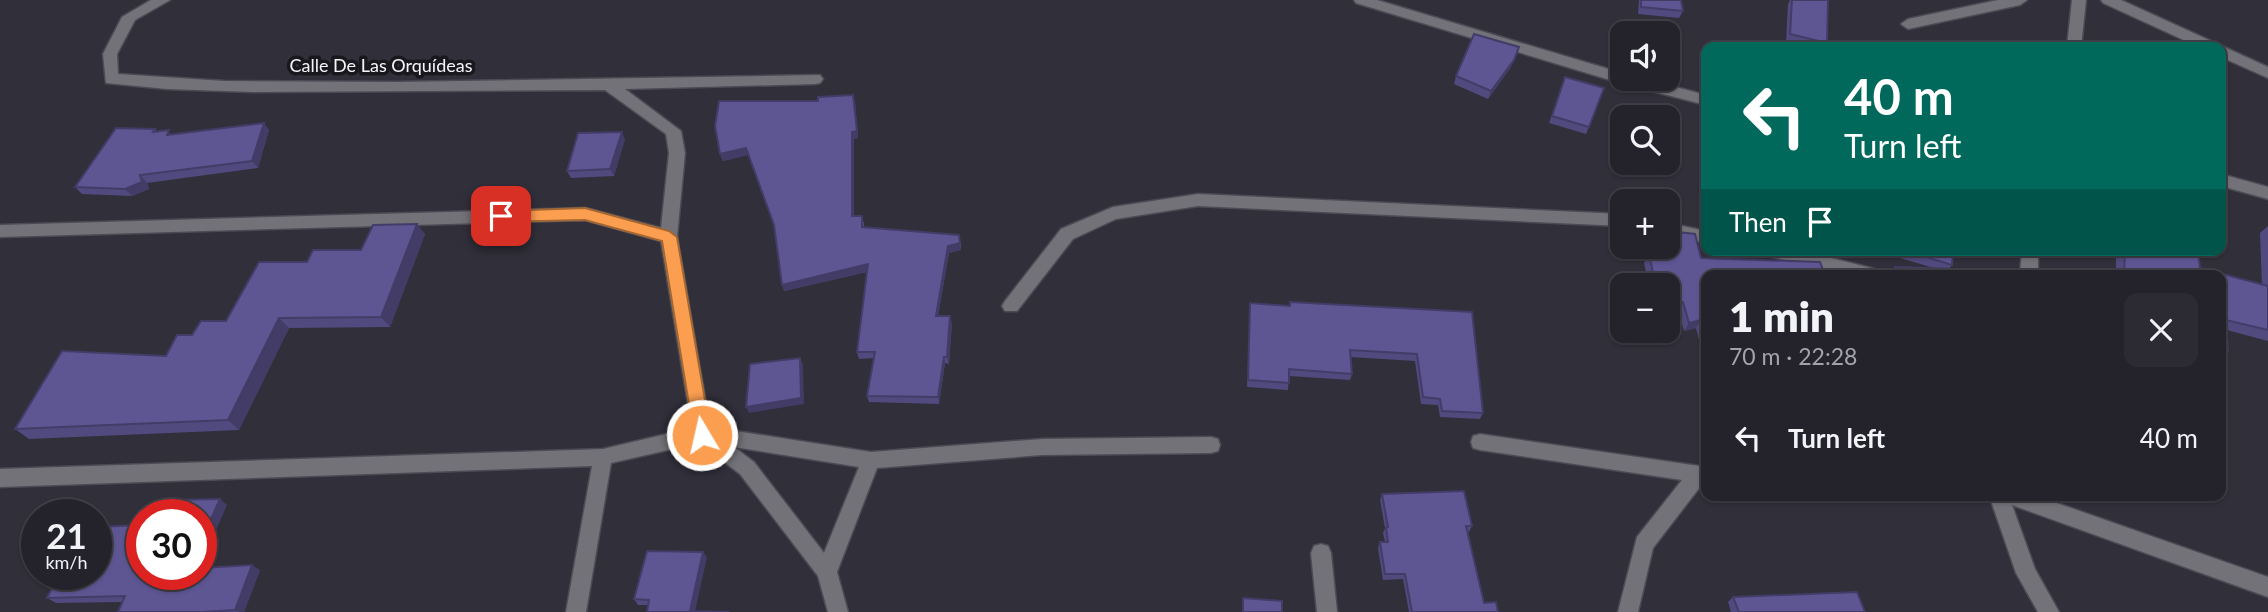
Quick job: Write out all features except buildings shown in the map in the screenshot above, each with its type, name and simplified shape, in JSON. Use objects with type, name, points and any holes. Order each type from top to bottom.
[{"type":"street","name":"Calle De Las Orquídeas","points":[[163,0],[129,17],[110,54],[111,79],[155,84],[400,88],[815,79]]},
{"type":"street","points":[[1361,0],[1610,74]]},
{"type":"street","points":[[1908,24],[2020,0]]},
{"type":"street","points":[[2075,42],[2079,0]]},
{"type":"street","points":[[2108,0],[2201,42]]},
{"type":"street","points":[[2226,53],[2268,73]]},
{"type":"street","points":[[607,84],[673,131],[677,153],[669,237],[702,435],[747,468],[827,572],[838,612]]},
{"type":"street","points":[[1672,91],[1701,99]]},
{"type":"street","points":[[2226,181],[2268,193]]},
{"type":"street","points":[[1011,306],[1067,233],[1113,213],[1198,200],[1610,219]]},
{"type":"street","points":[[0,231],[585,214],[669,237]]},
{"type":"street","points":[[1680,232],[1701,236]]},
{"type":"street","points":[[1797,256],[1851,270]]},
{"type":"street","points":[[0,491],[9,478],[603,457],[702,435],[871,460],[1042,447],[1211,445]]},
{"type":"street","points":[[1480,442],[1701,475]]},
{"type":"street","points":[[576,612],[603,457]]},
{"type":"street","points":[[827,572],[871,460]]},
{"type":"street","points":[[1628,612],[1644,544],[1701,476]]},
{"type":"street","points":[[2001,501],[2026,573],[2049,612]]},
{"type":"street","points":[[2025,501],[2268,587]]},
{"type":"street","points":[[1321,553],[1327,612]]},
{"type":"route","points":[[501,216],[585,214],[669,237],[702,435]]}]
